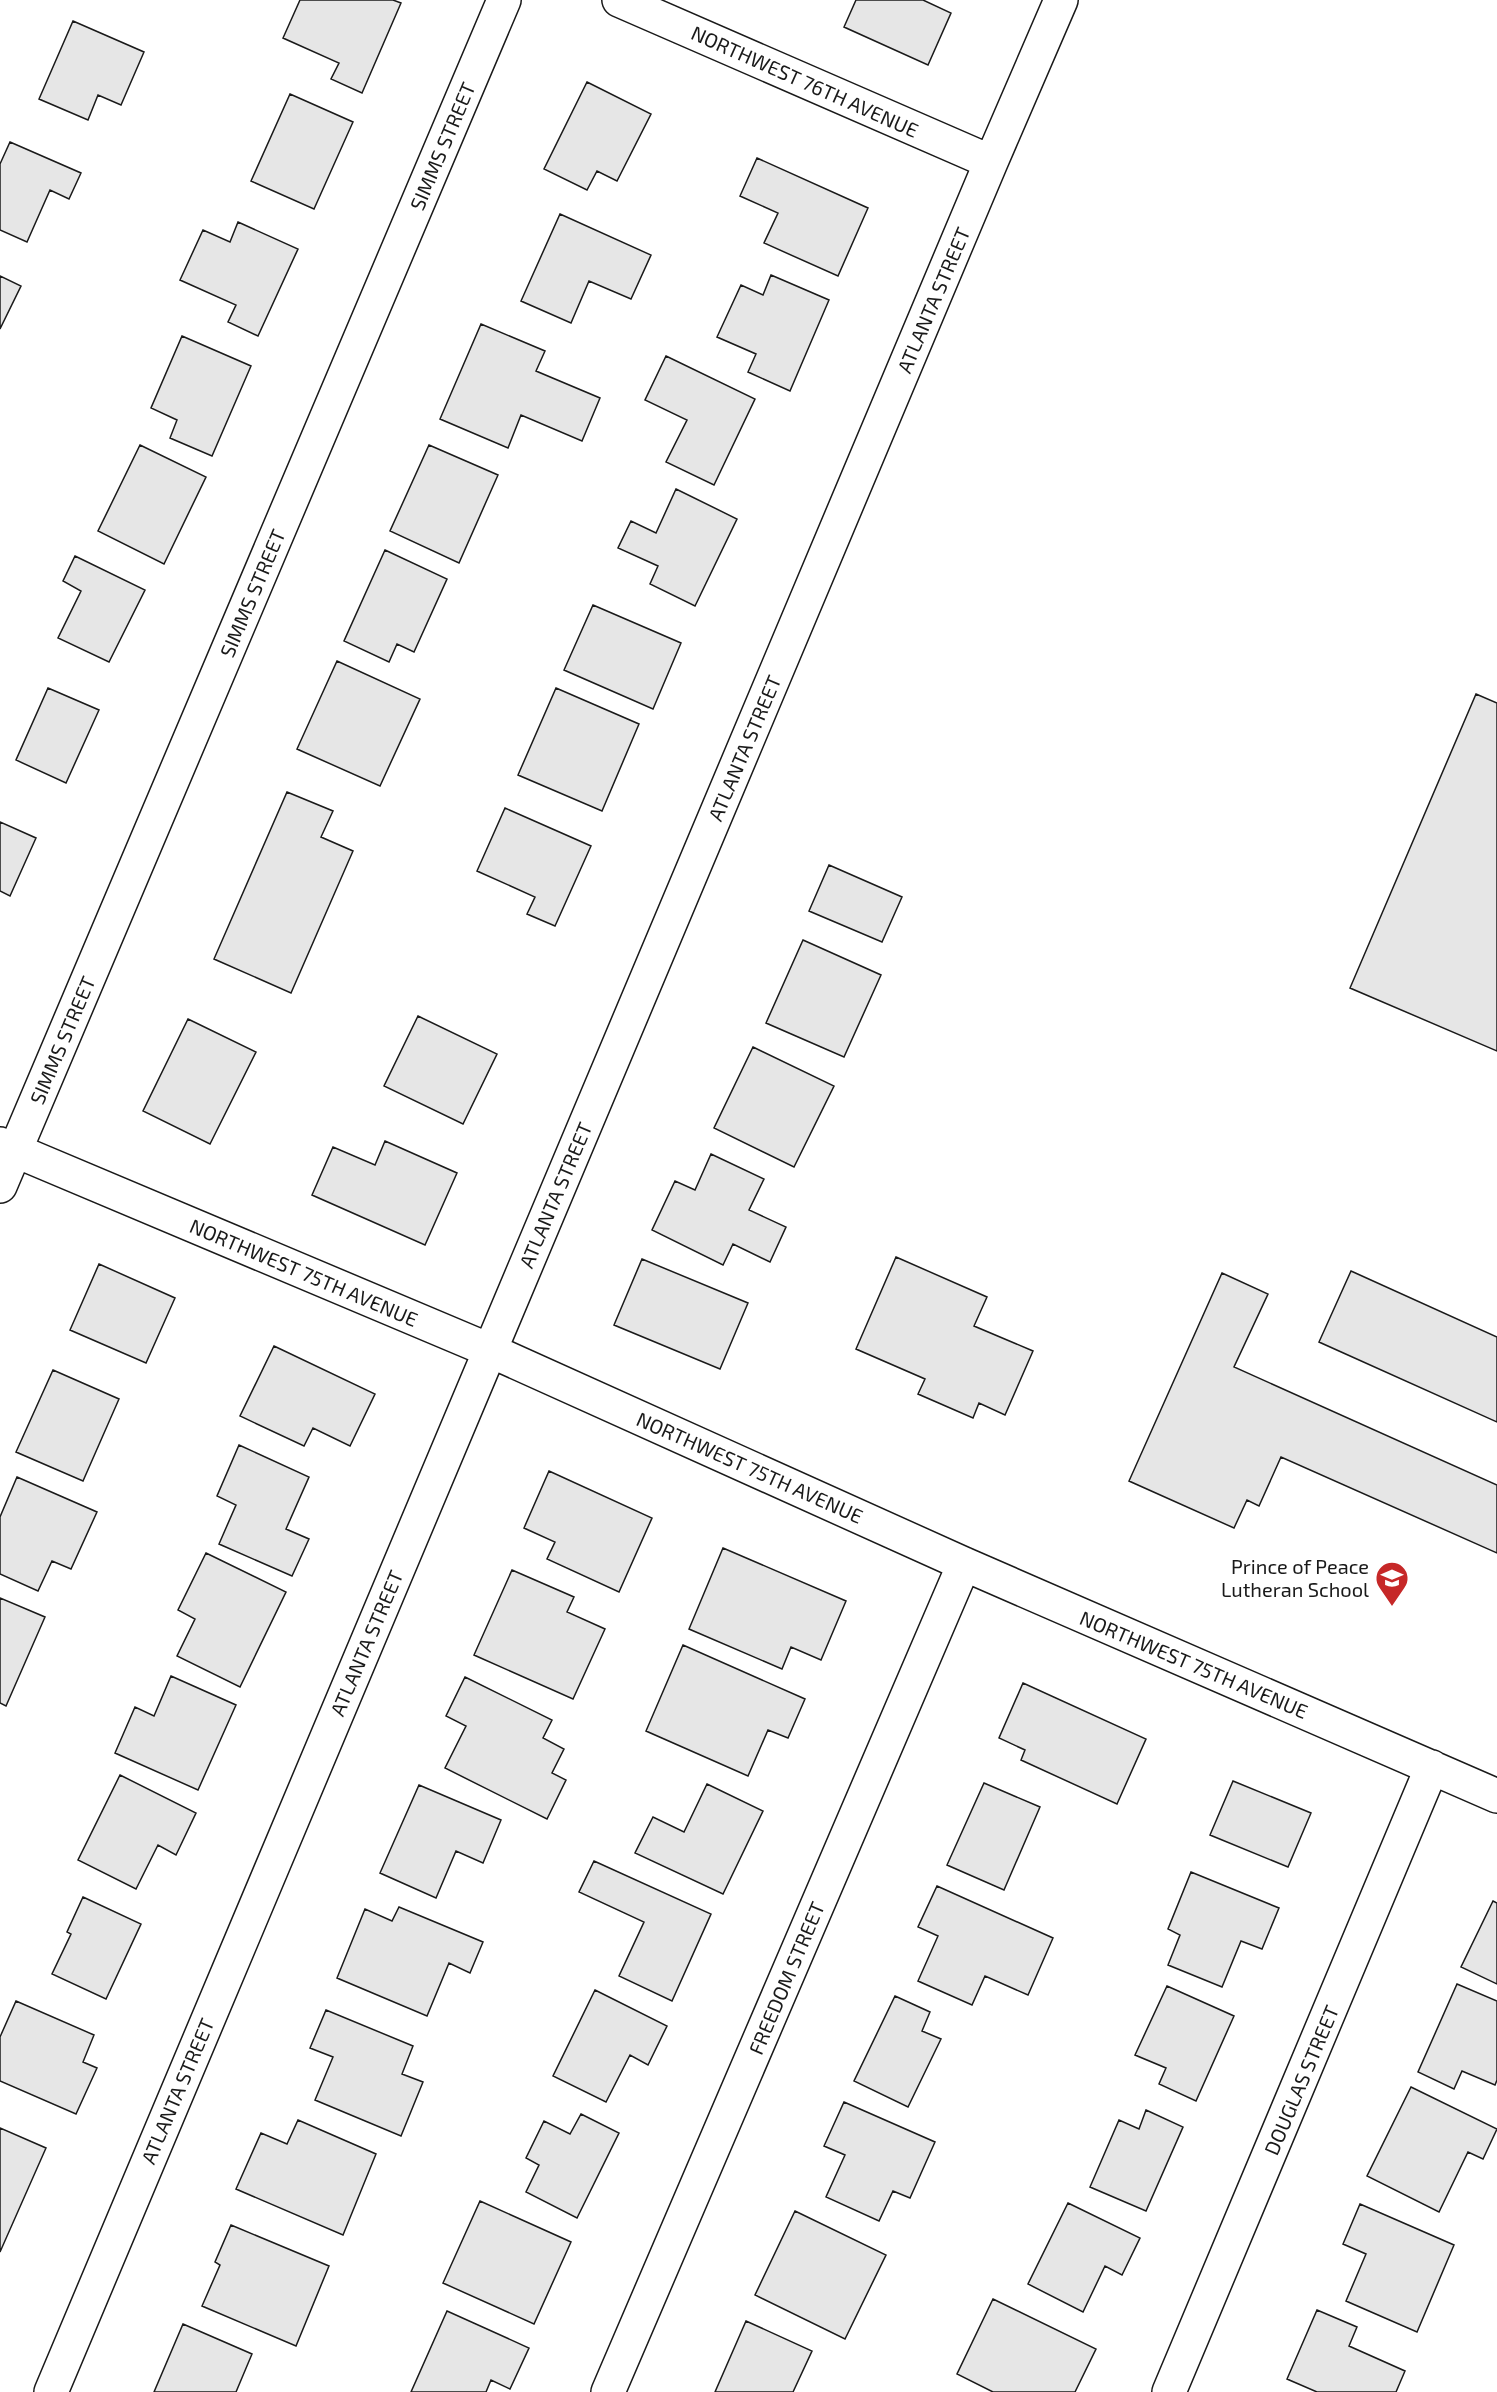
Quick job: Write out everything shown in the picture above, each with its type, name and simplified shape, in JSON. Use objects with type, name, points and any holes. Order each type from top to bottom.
[{"type":"street","name":"SIMMS STREET","points":[[0,1186],[8,1147],[504,0]]},
{"type":"street","name":"NORTHWEST 76TH AVENUE","points":[[620,0],[991,162]]},
{"type":"street","name":"ATLANTA STREET","points":[[51,2392],[489,1350],[1061,0]]},
{"type":"street","name":"NORTHWEST 75TH AVENUE","points":[[8,1147],[489,1350],[964,1564],[1497,1796]]},
{"type":"street","name":"FREEDOM STREET","points":[[608,2392],[964,1564]]},
{"type":"street","name":"DOUGLAS STREET","points":[[1169,2392],[1432,1767]]},
{"type":"building","points":[[300,0],[393,0],[401,3],[362,93],[331,79],[339,63],[283,38]]},
{"type":"building","points":[[856,0],[923,0],[951,13],[928,65],[844,27]]},
{"type":"building","points":[[73,21],[144,52],[121,105],[98,95],[88,120],[39,99]]},
{"type":"building","points":[[587,82],[651,114],[617,181],[597,171],[587,190],[544,169]]},
{"type":"building","points":[[290,94],[353,122],[314,209],[251,181]]},
{"type":"building","points":[[10,142],[81,173],[69,199],[50,190],[27,242],[0,230],[0,164]]},
{"type":"building","points":[[757,158],[868,208],[838,276],[764,243],[778,213],[740,196]]},
{"type":"building","points":[[560,214],[651,255],[631,299],[589,281],[571,323],[521,301]]},
{"type":"building","points":[[238,222],[298,249],[258,336],[228,322],[236,305],[180,280],[203,230],[230,242]]},
{"type":"building","points":[[771,275],[829,300],[790,391],[748,372],[756,354],[717,337],[741,285],[763,295]]},
{"type":"building","points":[[0,276],[21,286],[0,329]]},
{"type":"building","points":[[481,324],[545,351],[536,371],[600,398],[582,441],[521,415],[508,448],[440,419]]},
{"type":"building","points":[[182,336],[251,366],[212,456],[170,438],[177,420],[151,408]]},
{"type":"building","points":[[666,356],[755,399],[714,485],[666,462],[687,420],[645,400]]},
{"type":"building","points":[[140,445],[206,477],[164,564],[98,531]]},
{"type":"building","points":[[429,445],[498,475],[459,563],[390,531]]},
{"type":"building","points":[[676,489],[737,519],[695,606],[650,584],[658,566],[618,548],[631,521],[656,533]]},
{"type":"building","points":[[385,550],[447,579],[414,652],[397,644],[389,662],[344,641]]},
{"type":"building","points":[[75,556],[145,590],[109,662],[58,638],[81,591],[63,581]]},
{"type":"building","points":[[593,605],[681,643],[653,709],[564,670]]},
{"type":"building","points":[[337,661],[420,699],[380,786],[297,749]]},
{"type":"building","points":[[48,688],[99,710],[66,783],[16,760]]},
{"type":"building","points":[[556,688],[639,724],[602,811],[518,775]]},
{"type":"building","points":[[1476,694],[1497,703],[1497,1051],[1350,988]]},
{"type":"building","points":[[287,792],[333,811],[321,837],[353,851],[291,993],[214,959]]},
{"type":"building","points":[[505,808],[591,846],[555,926],[527,914],[535,897],[477,871]]},
{"type":"building","points":[[0,822],[36,838],[10,896],[0,891]]},
{"type":"building","points":[[829,865],[902,897],[882,942],[809,911]]},
{"type":"building","points":[[803,940],[881,975],[844,1057],[766,1023]]},
{"type":"building","points":[[418,1016],[497,1054],[463,1124],[384,1086]]},
{"type":"building","points":[[188,1019],[256,1052],[210,1144],[143,1111]]},
{"type":"building","points":[[753,1047],[834,1086],[794,1167],[714,1128]]},
{"type":"building","points":[[385,1141],[457,1173],[425,1245],[312,1195],[333,1147],[375,1165]]},
{"type":"building","points":[[711,1154],[764,1179],[749,1210],[786,1227],[770,1262],[733,1244],[723,1265],[652,1230],[675,1181],[695,1190]]},
{"type":"building","points":[[896,1257],[987,1297],[974,1326],[1033,1351],[1005,1415],[979,1403],[973,1418],[918,1394],[925,1379],[856,1349]]},
{"type":"building","points":[[642,1259],[748,1303],[720,1369],[614,1325]]},
{"type":"building","points":[[99,1264],[175,1298],[146,1363],[70,1330]]},
{"type":"building","points":[[1351,1271],[1497,1337],[1497,1422],[1319,1342]]},
{"type":"building","points":[[1222,1273],[1268,1294],[1234,1367],[1497,1485],[1497,1553],[1281,1457],[1259,1506],[1247,1500],[1234,1528],[1129,1481]]},
{"type":"building","points":[[274,1346],[375,1394],[350,1446],[313,1428],[304,1446],[240,1416]]},
{"type":"building","points":[[53,1370],[119,1399],[83,1481],[16,1452]]},
{"type":"building","points":[[239,1445],[309,1477],[286,1529],[309,1539],[292,1576],[219,1544],[236,1505],[217,1496]]},
{"type":"building","points":[[549,1471],[652,1518],[619,1592],[547,1559],[555,1542],[524,1528]]},
{"type":"building","points":[[17,1477],[97,1512],[71,1569],[52,1561],[38,1591],[0,1574],[0,1517]]},
{"type":"building","points":[[723,1548],[846,1601],[821,1660],[791,1647],[782,1669],[689,1629]]},
{"type":"building","points":[[206,1553],[286,1592],[240,1687],[177,1656],[195,1619],[178,1610]]},
{"type":"building","points":[[512,1570],[574,1597],[567,1612],[605,1629],[573,1699],[474,1655]]},
{"type":"building","points":[[0,1598],[45,1617],[6,1706],[0,1703]]},
{"type":"building","points":[[683,1645],[805,1699],[788,1738],[768,1730],[748,1776],[646,1731]]},
{"type":"building","points":[[171,1676],[236,1705],[198,1790],[115,1753],[135,1707],[154,1716]]},
{"type":"building","points":[[465,1677],[552,1720],[543,1738],[564,1749],[552,1773],[566,1780],[547,1819],[445,1768],[466,1726],[446,1716]]},
{"type":"building","points":[[1023,1683],[1146,1739],[1117,1804],[1021,1760],[1025,1750],[999,1738]]},
{"type":"building","points":[[120,1775],[196,1813],[176,1855],[158,1845],[136,1889],[78,1860]]},
{"type":"building","points":[[1233,1781],[1311,1813],[1288,1867],[1210,1835]]},
{"type":"building","points":[[984,1783],[1040,1807],[1004,1890],[947,1865]]},
{"type":"building","points":[[707,1784],[763,1811],[723,1894],[635,1853],[653,1817],[684,1832]]},
{"type":"building","points":[[419,1785],[501,1820],[483,1863],[456,1851],[436,1898],[380,1873]]},
{"type":"building","points":[[594,1861],[711,1914],[672,2001],[619,1976],[644,1922],[579,1892]]},
{"type":"building","points":[[1191,1872],[1279,1908],[1262,1949],[1241,1941],[1222,1987],[1168,1965],[1180,1935],[1168,1929]]},
{"type":"building","points":[[937,1886],[1053,1938],[1028,1995],[985,1976],[972,2005],[918,1981],[938,1936],[918,1927]]},
{"type":"building","points":[[83,1897],[141,1924],[106,1999],[52,1974],[71,1934],[67,1932]]},
{"type":"building","points":[[1493,1901],[1497,1903],[1497,1984],[1461,1967]]},
{"type":"building","points":[[399,1907],[483,1942],[470,1973],[449,1963],[427,2016],[337,1978],[365,1909],[392,1921]]},
{"type":"building","points":[[1457,1984],[1497,2001],[1497,2080],[1495,2085],[1462,2071],[1454,2089],[1418,2072]]},
{"type":"building","points":[[1167,1986],[1234,2016],[1196,2101],[1159,2084],[1166,2068],[1135,2055]]},
{"type":"building","points":[[595,1990],[667,2026],[648,2065],[630,2055],[606,2102],[553,2076]]},
{"type":"building","points":[[895,1996],[930,2012],[922,2031],[941,2039],[908,2107],[854,2081]]},
{"type":"building","points":[[16,2001],[94,2035],[83,2062],[97,2068],[76,2114],[0,2081],[0,2037]]},
{"type":"building","points":[[326,2010],[413,2046],[402,2074],[423,2082],[401,2136],[315,2100],[333,2057],[310,2048]]},
{"type":"building","points":[[1411,2087],[1497,2129],[1483,2159],[1468,2152],[1439,2212],[1367,2176]]},
{"type":"building","points":[[844,2102],[935,2142],[910,2198],[893,2191],[879,2221],[826,2197],[845,2155],[824,2146]]},
{"type":"building","points":[[1146,2110],[1183,2127],[1146,2211],[1090,2187],[1119,2120],[1139,2129]]},
{"type":"building","points":[[581,2114],[619,2133],[577,2218],[526,2192],[539,2165],[526,2158],[544,2121],[570,2134]]},
{"type":"building","points":[[298,2120],[376,2154],[343,2235],[236,2189],[261,2133],[287,2144]]},
{"type":"building","points":[[0,2128],[46,2148],[0,2252]]},
{"type":"building","points":[[480,2201],[571,2242],[534,2324],[443,2283]]},
{"type":"building","points":[[1068,2203],[1140,2238],[1122,2275],[1105,2266],[1083,2312],[1028,2284]]},
{"type":"building","points":[[1360,2204],[1454,2245],[1417,2332],[1346,2301],[1366,2254],[1343,2244]]},
{"type":"building","points":[[795,2211],[886,2255],[845,2339],[755,2295]]},
{"type":"building","points":[[231,2225],[329,2266],[296,2346],[202,2306],[220,2265],[215,2262]]},
{"type":"building","points":[[993,2299],[1096,2349],[1075,2392],[993,2392],[957,2374]]},
{"type":"building","points":[[1317,2310],[1357,2327],[1349,2346],[1405,2371],[1396,2392],[1317,2392],[1287,2379]]},
{"type":"building","points":[[447,2311],[529,2348],[510,2389],[491,2380],[486,2392],[411,2392]]},
{"type":"building","points":[[746,2321],[812,2351],[793,2392],[715,2392]]},
{"type":"building","points":[[183,2324],[252,2354],[236,2392],[154,2392]]},
{"type":"place","name":"Prince of Peace Lutheran School","points":[[1392,1607]]}]
